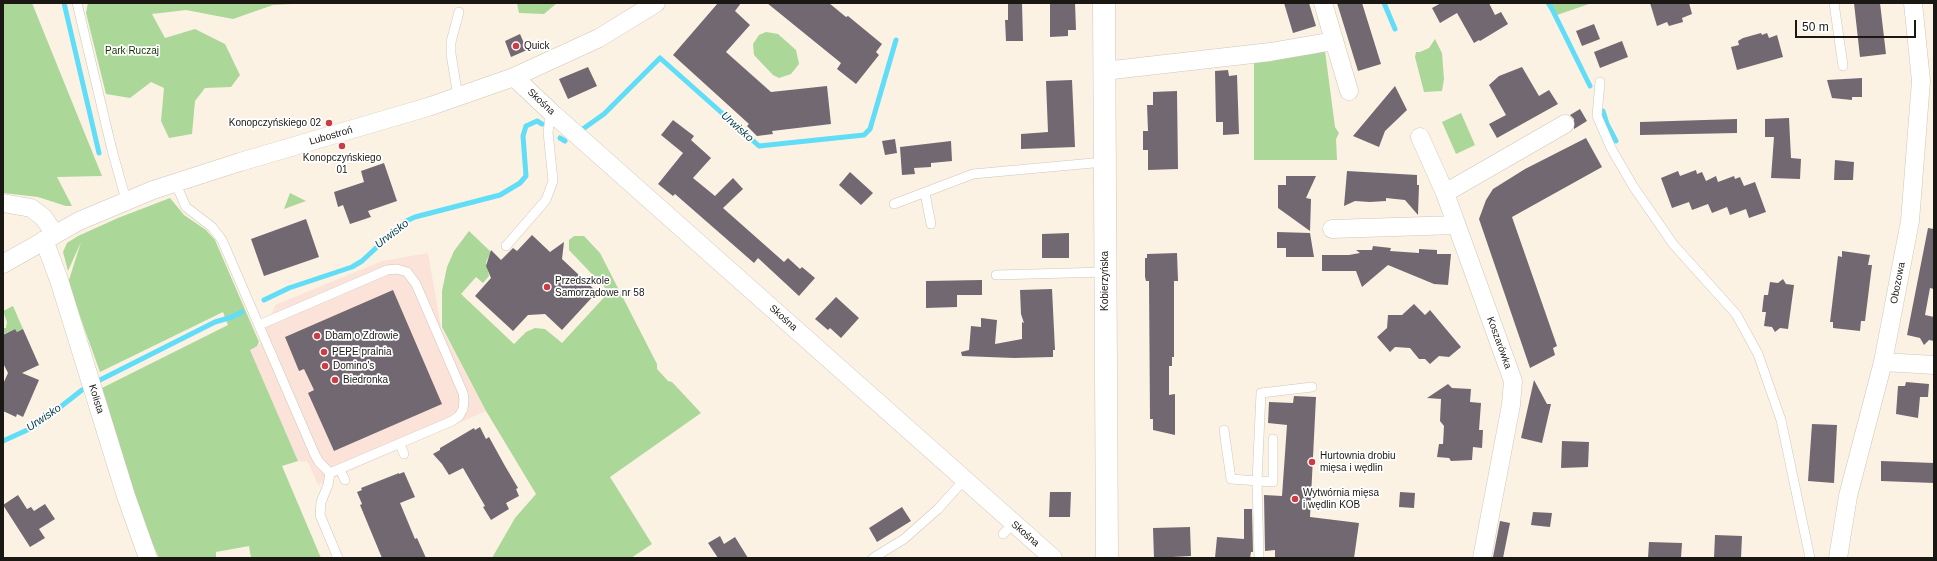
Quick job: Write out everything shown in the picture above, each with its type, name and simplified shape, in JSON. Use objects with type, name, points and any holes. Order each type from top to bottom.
[{"type":"street","name":"Lubostroń","points":[[3,264],[49,237],[126,200],[175,182],[380,126],[514,77],[599,38],[626,23],[656,3]]},
{"type":"street","name":"Kobierzyńska","points":[[1104,3],[1107,558]]},
{"type":"street","points":[[1323,3],[1349,91]]},
{"type":"street","name":"Obozowa","points":[[1838,558],[1848,496],[1883,362],[1910,221],[1928,82],[1913,3]]},
{"type":"street","points":[[1104,71],[1270,52],[1334,41]]},
{"type":"street","name":"Skośna","points":[[514,77],[551,112],[965,479],[1008,529],[1053,558]]},
{"type":"street","points":[[1445,193],[1565,124]]},
{"type":"street","name":"Koszarówka","points":[[1420,137],[1445,193],[1513,381],[1511,405],[1482,558]]},
{"type":"street","name":"Kolista","points":[[3,203],[31,208],[43,217],[59,280],[126,496],[148,558]]},
{"type":"street","points":[[1332,229],[1456,225]]},
{"type":"street","points":[[1883,362],[1934,365]]},
{"type":"lane","points":[[77,3],[112,150],[126,200]]},
{"type":"lane","points":[[1834,3],[1843,66]]},
{"type":"lane","points":[[458,97],[451,54],[451,42],[459,12]]},
{"type":"lane","points":[[1600,82],[1597,116],[1611,148],[1633,186],[1673,244],[1736,314],[1758,354],[1781,420],[1810,558]]},
{"type":"lane","points":[[506,246],[546,200],[553,181],[548,132],[551,112]]},
{"type":"lane","points":[[894,204],[973,174],[1104,162]]},
{"type":"lane","points":[[175,182],[186,207],[207,222],[219,235],[315,455],[319,462],[330,473]]},
{"type":"lane","points":[[925,192],[931,224]]},
{"type":"lane","points":[[259,325],[387,270],[397,269],[407,272],[416,284],[463,393],[463,409],[456,418],[400,444],[330,473]]},
{"type":"lane","points":[[996,275],[1105,272]]},
{"type":"lane","points":[[1259,558],[1257,481],[1261,393],[1312,387]]},
{"type":"lane","points":[[1224,430],[1231,479],[1273,482],[1273,440]]},
{"type":"lane","points":[[400,444],[404,454]]},
{"type":"lane","points":[[340,470],[345,480]]},
{"type":"lane","points":[[330,473],[328,486],[321,502],[320,515],[338,558]]},
{"type":"lane","points":[[874,558],[904,539],[938,509],[965,479]]},
{"type":"shaded area","points":[[428,253],[441,327],[486,411],[318,485],[308,462],[298,461],[249,349],[260,344],[275,305],[382,261]]},
{"type":"green space","points":[[3,3],[32,3],[102,176],[57,177],[72,206],[66,206],[38,197],[3,193]]},
{"type":"green space","name":"Park Ruczaj","points":[[88,3],[311,3],[273,5],[233,19],[186,10],[152,14],[165,38],[195,29],[225,44],[240,75],[231,87],[205,88],[195,101],[192,134],[169,138],[161,121],[164,88],[151,82],[130,98],[106,94],[86,13]]},
{"type":"green space","points":[[517,3],[557,3],[544,14],[519,13]]},
{"type":"green space","points":[[1545,3],[1592,3],[1554,16]]},
{"type":"green space","points":[[766,32],[778,34],[796,50],[799,64],[791,74],[779,78],[773,75],[754,55],[753,44],[759,35]]},
{"type":"green space","points":[[1435,39],[1442,53],[1444,79],[1442,91],[1424,92],[1415,57],[1416,52],[1429,48]]},
{"type":"green space","points":[[1325,51],[1335,127],[1339,133],[1336,139],[1337,160],[1254,160],[1254,59]]},
{"type":"green space","points":[[1461,113],[1475,145],[1456,154],[1442,122]]},
{"type":"green space","points":[[290,193],[306,201],[284,209]]},
{"type":"green space","points":[[170,198],[184,215],[206,230],[215,240],[259,342],[257,346],[250,350],[298,461],[282,466],[321,558],[251,558],[249,546],[216,552],[216,558],[159,558],[140,516],[100,389],[228,325],[223,312],[100,372],[68,283],[81,242],[68,271],[63,252],[67,243],[78,236],[118,218]]},
{"type":"green space","points":[[469,231],[491,252],[486,262],[489,276],[483,283],[476,277],[461,294],[514,344],[526,332],[535,328],[545,329],[562,343],[609,292],[569,250],[569,240],[574,236],[584,236],[600,253],[657,364],[657,369],[668,381],[672,382],[701,413],[610,477],[652,544],[631,558],[492,558],[515,518],[536,494],[486,411],[442,327],[442,291],[447,267],[454,251]]},
{"type":"green space","points":[[13,306],[23,329],[17,332],[15,329],[4,334],[3,338],[3,328],[6,328],[7,322],[3,311]]},
{"type":"building","points":[[718,3],[741,3],[735,11],[750,25],[726,52],[771,92],[827,86],[831,124],[772,131],[773,134],[757,136],[747,126],[749,124],[673,55]]},
{"type":"building","points":[[767,3],[829,3],[846,17],[848,16],[882,44],[876,52],[879,55],[856,84],[837,69],[841,63]]},
{"type":"building","points":[[1008,3],[1022,3],[1023,41],[1006,41],[1005,20],[1008,20]]},
{"type":"building","points":[[1050,3],[1075,3],[1076,30],[1068,30],[1068,36],[1050,37]]},
{"type":"building","points":[[1284,3],[1309,3],[1316,26],[1293,33]]},
{"type":"building","points":[[1337,3],[1362,3],[1381,64],[1358,71]]},
{"type":"building","points":[[1441,3],[1489,3],[1495,15],[1501,12],[1508,24],[1474,43],[1457,13],[1440,23],[1432,8]]},
{"type":"building","points":[[1650,3],[1689,3],[1692,14],[1682,18],[1683,22],[1669,26],[1667,22],[1657,26]]},
{"type":"building","points":[[1854,3],[1880,3],[1886,54],[1860,57]]},
{"type":"building","points":[[1594,24],[1600,39],[1582,46],[1576,31]]},
{"type":"building","points":[[1761,33],[1762,35],[1767,33],[1769,38],[1777,35],[1783,57],[1737,70],[1731,47],[1739,45],[1738,41],[1743,38]]},
{"type":"building","name":"Quick","points":[[520,34],[527,50],[511,57],[505,41]]},
{"type":"building","points":[[1622,41],[1628,57],[1600,68],[1594,52]]},
{"type":"building","points":[[588,67],[597,86],[568,99],[559,79]]},
{"type":"building","points":[[1522,67],[1539,96],[1549,90],[1558,104],[1497,138],[1489,124],[1506,115],[1489,85],[1499,76]]},
{"type":"building","points":[[1228,70],[1229,76],[1237,75],[1239,134],[1223,135],[1223,122],[1216,122],[1215,71]]},
{"type":"building","points":[[1862,78],[1862,97],[1852,97],[1852,100],[1832,98],[1827,80]]},
{"type":"building","points":[[1072,80],[1075,147],[1021,149],[1021,134],[1048,132],[1046,81]]},
{"type":"building","points":[[1395,86],[1407,110],[1385,131],[1379,147],[1353,136]]},
{"type":"building","points":[[1177,91],[1178,169],[1148,170],[1148,150],[1143,150],[1143,131],[1148,131],[1147,105],[1153,105],[1153,92]]},
{"type":"building","points":[[1580,109],[1587,121],[1574,129],[1574,119],[1570,115]]},
{"type":"building","points":[[1789,118],[1791,158],[1801,159],[1800,179],[1771,178],[1774,137],[1765,137],[1765,119]]},
{"type":"building","points":[[1737,119],[1737,133],[1640,135],[1640,122]]},
{"type":"building","points":[[673,120],[694,136],[691,140],[711,158],[693,178],[715,196],[733,178],[743,189],[723,208],[784,262],[788,258],[800,269],[802,267],[815,278],[799,296],[758,258],[754,263],[675,194],[673,196],[658,184],[683,153],[661,135]]},
{"type":"building","points":[[1586,138],[1602,167],[1512,217],[1557,346],[1553,348],[1555,355],[1530,368],[1479,219],[1486,200],[1493,189],[1525,169]]},
{"type":"building","points":[[895,139],[897,153],[885,155],[882,141]]},
{"type":"building","points":[[951,141],[952,161],[931,163],[931,167],[914,168],[915,174],[902,175],[900,147]]},
{"type":"building","points":[[1835,160],[1854,162],[1853,180],[1834,180]]},
{"type":"building","points":[[384,163],[397,201],[368,211],[371,217],[350,224],[343,205],[338,207],[334,192],[364,182],[361,171]]},
{"type":"building","points":[[1696,170],[1697,174],[1702,172],[1706,181],[1716,176],[1718,182],[1734,176],[1735,179],[1740,177],[1744,186],[1755,182],[1766,212],[1749,218],[1746,209],[1730,215],[1727,207],[1712,213],[1708,204],[1692,210],[1689,202],[1672,208],[1661,178],[1678,171],[1680,176]]},
{"type":"building","points":[[1347,171],[1417,175],[1417,185],[1419,185],[1418,215],[1405,200],[1386,198],[1386,201],[1355,201],[1344,206]]},
{"type":"building","points":[[850,172],[873,193],[861,205],[839,185]]},
{"type":"building","points":[[1286,176],[1316,176],[1306,198],[1311,199],[1310,231],[1278,208],[1278,185],[1286,185]]},
{"type":"building","points":[[306,219],[319,257],[264,276],[251,239]]},
{"type":"building","points":[[1928,228],[1934,229],[1934,289],[1930,288],[1925,315],[1934,317],[1934,341],[1929,340],[1924,345],[1920,338],[1907,335]]},
{"type":"building","points":[[1277,232],[1310,233],[1314,257],[1286,257],[1286,248],[1277,248]]},
{"type":"building","points":[[1069,233],[1069,258],[1042,258],[1042,234]]},
{"type":"building","points":[[532,235],[550,252],[564,242],[562,259],[597,292],[562,330],[545,314],[528,315],[513,331],[475,296],[491,278],[486,266],[491,250],[501,260],[513,248],[517,251]]},
{"type":"building","points":[[1373,246],[1391,248],[1390,251],[1419,253],[1419,249],[1437,250],[1437,254],[1451,254],[1448,285],[1434,284],[1388,265],[1362,287],[1356,271],[1322,271],[1322,255],[1349,255],[1360,253],[1356,250],[1372,250]]},
{"type":"building","points":[[1842,251],[1870,255],[1868,265],[1872,265],[1865,321],[1861,321],[1860,331],[1833,328],[1833,322],[1830,322],[1838,256],[1842,257]]},
{"type":"building","points":[[1177,253],[1178,281],[1174,281],[1174,357],[1172,357],[1172,366],[1169,366],[1169,395],[1175,394],[1175,435],[1153,430],[1153,419],[1150,419],[1149,281],[1146,281],[1145,277],[1145,258],[1147,258],[1147,254]]},
{"type":"building","points":[[1783,279],[1786,284],[1794,285],[1788,329],[1780,328],[1775,332],[1772,327],[1764,326],[1766,312],[1762,312],[1764,295],[1768,295],[1770,282],[1778,283]]},
{"type":"building","points":[[982,280],[982,295],[957,295],[957,307],[926,308],[926,281]]},
{"type":"building","points":[[1052,289],[1055,350],[1053,350],[1053,357],[1014,358],[962,356],[961,352],[969,350],[971,326],[981,327],[981,318],[997,320],[995,344],[1022,339],[1022,322],[1024,323],[1021,314],[1020,290]]},
{"type":"building","points":[[393,290],[442,404],[334,451],[308,393],[314,390],[304,369],[299,371],[285,337]]},
{"type":"building","points":[[836,297],[859,318],[841,338],[830,328],[828,330],[815,319]]},
{"type":"building","points":[[1414,304],[1425,315],[1430,310],[1461,347],[1449,357],[1439,356],[1430,364],[1425,359],[1419,359],[1410,348],[1395,347],[1390,352],[1377,337],[1387,328],[1388,315],[1402,315]]},
{"type":"building","points":[[15,329],[17,332],[23,329],[39,365],[22,373],[39,380],[23,417],[17,414],[16,417],[3,411],[3,384],[8,373],[3,363],[3,335]]},
{"type":"building","points":[[1534,380],[1547,404],[1551,404],[1542,443],[1521,438]]},
{"type":"building","points":[[1906,382],[1929,384],[1928,397],[1920,397],[1918,418],[1896,414],[1898,386],[1905,386]]},
{"type":"building","points":[[1448,384],[1452,388],[1471,389],[1470,402],[1481,403],[1479,430],[1483,430],[1482,448],[1473,447],[1472,460],[1451,461],[1449,458],[1437,457],[1439,444],[1443,444],[1444,426],[1440,421],[1441,399],[1427,398]]},
{"type":"building","points":[[1294,396],[1316,397],[1310,517],[1359,523],[1354,558],[1275,558],[1275,550],[1265,551],[1264,495],[1282,496],[1287,425],[1268,423],[1269,402],[1293,403]]},
{"type":"building","points":[[1812,424],[1837,425],[1834,483],[1808,481]]},
{"type":"building","points":[[480,427],[486,439],[489,437],[518,488],[516,489],[519,496],[506,503],[509,509],[491,520],[483,507],[485,506],[463,468],[449,475],[433,454],[440,450],[440,448],[474,428],[475,430]]},
{"type":"building","points":[[1562,441],[1589,442],[1588,467],[1561,468]]},
{"type":"building","points":[[1881,461],[1934,463],[1934,483],[1881,481]]},
{"type":"building","points":[[404,472],[415,497],[400,503],[415,539],[417,538],[426,558],[382,558],[360,505],[362,504],[357,492],[362,490],[361,488]]},
{"type":"building","points":[[1050,492],[1071,492],[1070,517],[1049,517]]},
{"type":"building","points":[[1400,492],[1415,493],[1414,508],[1399,507]]},
{"type":"building","points":[[18,495],[27,509],[31,507],[34,511],[45,504],[55,519],[39,529],[45,538],[30,547],[3,505]]},
{"type":"building","points":[[902,507],[911,521],[877,542],[869,528]]},
{"type":"building","points":[[1244,509],[1252,509],[1253,552],[1251,552],[1250,558],[1215,558],[1217,537],[1244,539]]},
{"type":"building","points":[[1533,512],[1552,513],[1550,527],[1531,525]]},
{"type":"building","points":[[1500,521],[1510,523],[1503,558],[1496,558],[1493,557]]},
{"type":"building","points":[[1190,527],[1191,556],[1154,558],[1153,528]]},
{"type":"building","points":[[1715,535],[1742,536],[1741,558],[1714,558]]},
{"type":"building","points":[[720,536],[724,544],[735,537],[748,558],[718,558],[708,543]]},
{"type":"building","points":[[1649,542],[1682,543],[1681,558],[1648,558]]},
{"type":"waterway","points":[[64,3],[99,153]]},
{"type":"waterway","points":[[1384,3],[1395,29]]},
{"type":"waterway","points":[[1549,3],[1590,86]]},
{"type":"waterway","name":"Urwisko","points":[[580,131],[604,114],[660,58],[759,146],[864,135],[870,129],[896,40]]},
{"type":"waterway","points":[[1603,111],[1607,124],[1616,141]]},
{"type":"waterway","name":"Urwisko","points":[[264,300],[289,288],[352,267],[362,261],[404,222],[415,217],[500,195],[520,183],[526,176],[523,136],[526,126],[537,121],[542,124]]},
{"type":"waterway","name":"Urwisko","points":[[560,138],[565,141]]},
{"type":"waterway","name":"Urwisko","points":[[98,381],[215,322],[232,317],[242,312]]},
{"type":"waterway","name":"Urwisko","points":[[3,441],[36,426],[82,390]]},
{"type":"place","name":"Quick","points":[[516,46]]},
{"type":"place","name":"Konopczyńskiego 02","points":[[329,123]]},
{"type":"place","name":"Konopczyńskiego 01","points":[[342,146]]},
{"type":"place","name":"Przedszkole Samorządowe nr 58","points":[[547,287]]},
{"type":"place","name":"Dbam o Zdrowie","points":[[317,336]]},
{"type":"place","name":"PEPE pralnia","points":[[324,352]]},
{"type":"place","name":"Domino's","points":[[325,366]]},
{"type":"place","name":"Biedronka","points":[[335,380]]},
{"type":"place","name":"Hurtownia drobiu mięsa i wędlin","points":[[1312,462]]},
{"type":"place","name":"Wytwórnia mięsa i wędlin KOB","points":[[1295,499]]}]
